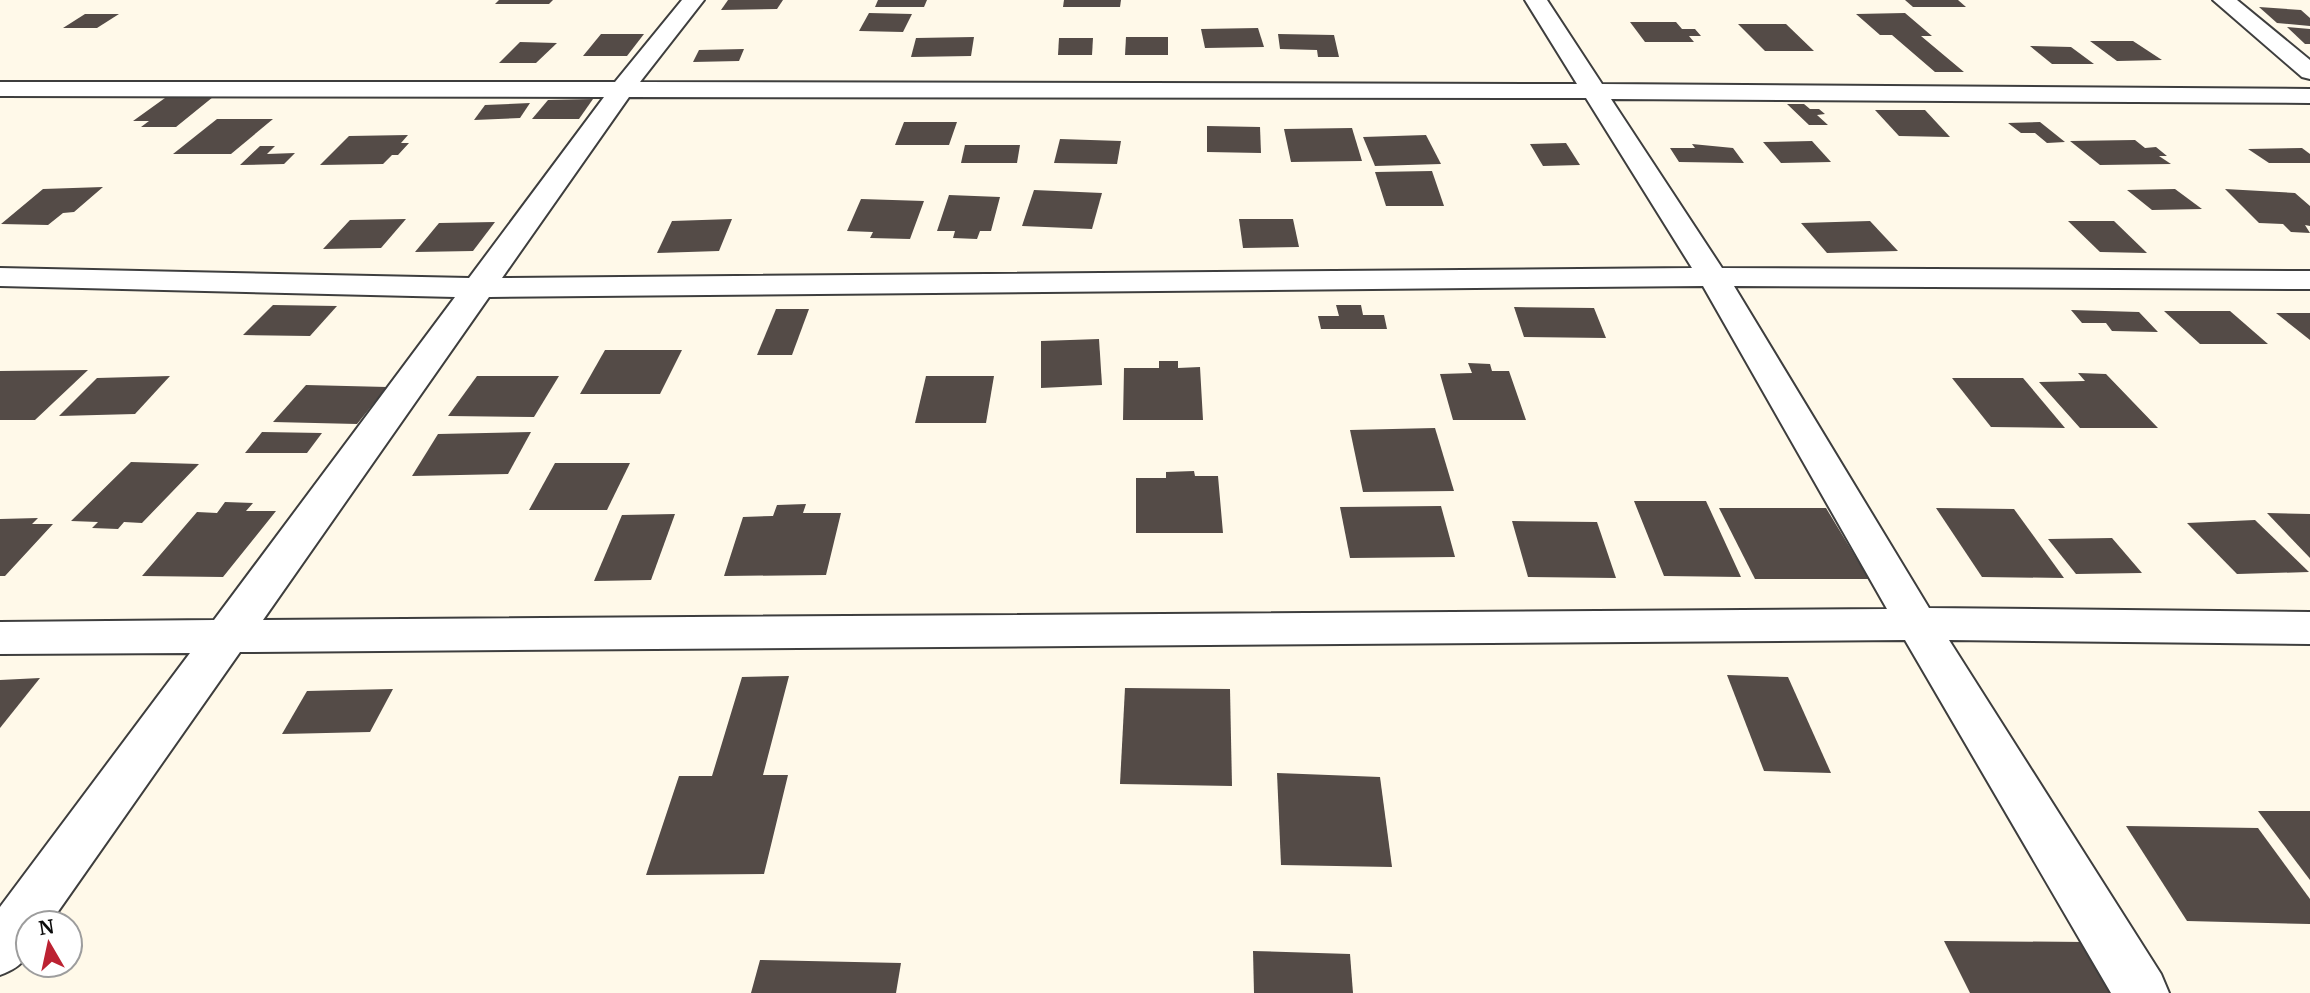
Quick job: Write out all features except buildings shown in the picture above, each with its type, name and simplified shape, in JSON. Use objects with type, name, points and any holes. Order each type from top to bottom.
[{"type":"street","points":[[0,950],[621,91],[693,0]]},
{"type":"street","points":[[1536,0],[1713,277],[1917,624],[2141,993]]},
{"type":"street","points":[[2224,0],[2310,72]]},
{"type":"street","points":[[0,89],[1593,91],[2310,96]]},
{"type":"street","points":[[0,277],[478,288],[1713,277],[2310,280]]},
{"type":"street","points":[[0,638],[1917,624],[2310,628]]}]
